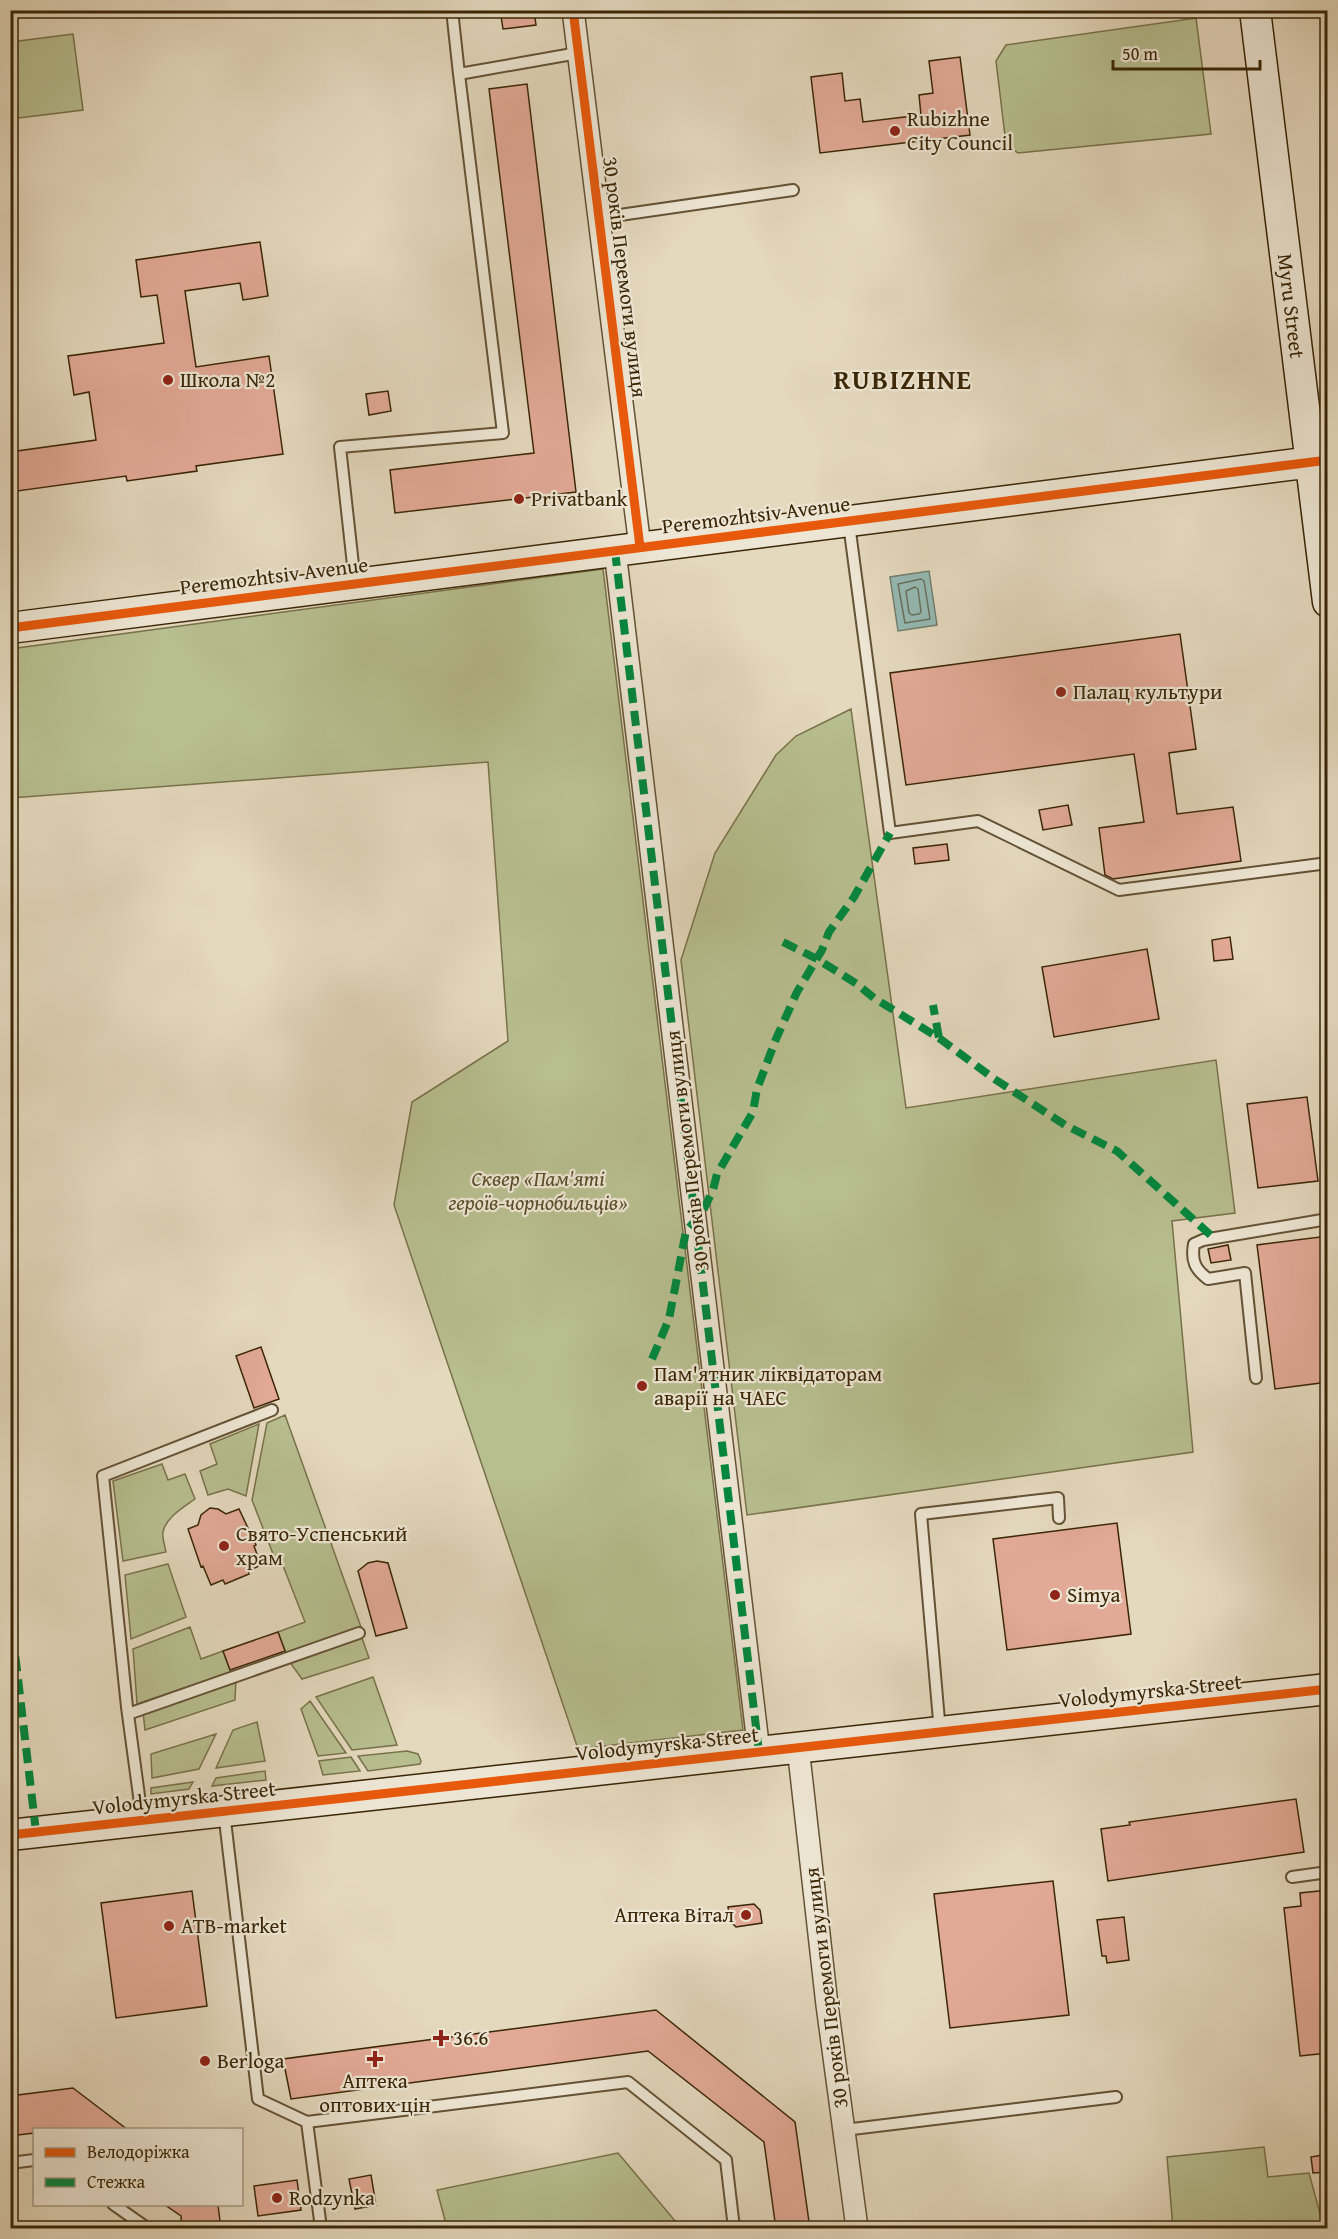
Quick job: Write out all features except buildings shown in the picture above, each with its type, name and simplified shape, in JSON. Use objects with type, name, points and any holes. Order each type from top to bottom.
[{"type":"street","name":"30 років Перемоги вулиця","points":[[573,10],[599,218],[628,549],[759,1752]]},
{"type":"street","name":"Myru Street","points":[[1255,10],[1319,461],[1328,602]]},
{"type":"street","name":"Peremozhtsiv Avenue","points":[[10,628],[1319,461]]},
{"type":"street","name":"Volodymyrska Street","points":[[10,1835],[1328,1689]]},
{"type":"street","name":"30 років Перемоги вулиця","points":[[798,1748],[827,2005],[857,2229]]},
{"type":"lane","points":[[356,584],[340,447],[503,433],[452,10]]},
{"type":"lane","points":[[459,74],[579,53]]},
{"type":"lane","points":[[599,218],[794,190]]},
{"type":"lane","points":[[849,521],[890,833],[978,821],[1119,890],[1328,863]]},
{"type":"lane","points":[[1256,1378],[1245,1273],[1208,1279],[1198,1271],[1191,1258],[1194,1244],[1203,1240],[1328,1219]]},
{"type":"lane","points":[[143,1820],[128,1714],[104,1476],[272,1410]]},
{"type":"lane","points":[[940,1732],[921,1514],[1058,1498],[1059,1518]]},
{"type":"lane","points":[[128,1714],[359,1633]]},
{"type":"lane","points":[[224,1811],[258,2099],[307,2122],[628,2082],[726,2160],[734,2229]]},
{"type":"lane","points":[[1292,1877],[1328,1872]]},
{"type":"lane","points":[[844,2130],[1116,2097]]},
{"type":"lane","points":[[307,2122],[321,2229]]},
{"type":"lane","points":[[10,2163],[33,2160]]},
{"type":"lane","points":[[114,2206],[147,2229]]},
{"type":"green space","points":[[1196,18],[1211,134],[1018,153],[1006,144],[996,61],[1006,45]]},
{"type":"green space","points":[[73,34],[83,110],[11,119],[11,42]]},
{"type":"green space","name":"Сквер «Пам'яті героїв-чорнобильців»","points":[[603,569],[743,1730],[578,1749],[394,1205],[412,1102],[508,1041],[488,762],[11,798],[10,649]]},
{"type":"green space","points":[[851,709],[906,1108],[1216,1060],[1235,1213],[1172,1221],[1193,1452],[747,1515],[681,960],[715,853],[776,755],[796,736]]},
{"type":"green space","points":[[285,1415],[361,1627],[286,1653],[278,1632],[305,1622],[280,1558],[275,1559],[252,1500],[267,1423]]},
{"type":"green space","points":[[259,1424],[246,1496],[228,1489],[208,1495],[200,1471],[217,1464],[210,1444]]},
{"type":"green space","points":[[162,1464],[168,1480],[185,1474],[195,1499],[176,1513],[165,1527],[163,1537],[166,1552],[123,1561],[113,1481]]},
{"type":"green space","points":[[168,1564],[186,1617],[131,1639],[125,1575]]},
{"type":"green space","points":[[190,1627],[201,1659],[223,1651],[231,1672],[137,1704],[133,1649]]},
{"type":"green space","points":[[362,1638],[369,1658],[302,1679],[289,1661]]},
{"type":"green space","points":[[373,1677],[397,1745],[352,1750],[316,1697]]},
{"type":"green space","points":[[236,1679],[235,1700],[145,1730],[143,1712]]},
{"type":"green space","points":[[310,1701],[346,1753],[318,1756],[301,1709]]},
{"type":"green space","points":[[257,1722],[265,1761],[216,1768],[233,1730]]},
{"type":"green space","points":[[216,1734],[199,1769],[152,1778],[151,1754]]},
{"type":"green space","points":[[407,1751],[418,1754],[420,1764],[368,1771],[358,1756]]},
{"type":"green space","points":[[351,1757],[360,1771],[323,1775],[319,1761]]},
{"type":"green space","points":[[265,1771],[266,1780],[212,1786],[216,1778]]},
{"type":"green space","points":[[193,1782],[189,1789],[151,1794],[151,1788]]},
{"type":"green space","points":[[1264,2147],[1268,2177],[1309,2173],[1324,2228],[1173,2228],[1167,2157]]},
{"type":"green space","points":[[618,2153],[681,2228],[447,2228],[437,2190]]},
{"type":"water","points":[[929,571],[937,625],[898,631],[890,577]]},
{"type":"marked path","points":[[615,551],[759,1752]]},
{"type":"marked path","points":[[652,1359],[669,1319],[686,1231],[702,1213],[713,1190],[717,1174],[753,1112],[757,1089],[797,992],[822,950],[829,932],[854,897],[890,833]]},
{"type":"marked path","points":[[783,942],[817,959],[939,1038],[933,1005]]},
{"type":"marked path","points":[[939,1038],[993,1078],[1065,1125],[1117,1151],[1214,1238]]},
{"type":"marked path","points":[[10,1611],[36,1832]]},
{"type":"cycle path","points":[[573,10],[640,547]]},
{"type":"cycle path","points":[[10,628],[1328,460]]},
{"type":"cycle path","points":[[10,1835],[1328,1689]]},
{"type":"place","name":"Rubizhne City Council","points":[[895,131]]},
{"type":"place","name":"Школа №2","points":[[168,380]]},
{"type":"place","name":"Privatbank","points":[[519,499]]},
{"type":"place","name":"Палац культури","points":[[1061,692]]},
{"type":"place","name":"Пам'ятник ліквідаторам аварії на ЧАЕС","points":[[642,1386]]},
{"type":"place","name":"Свято-Успенський храм","points":[[224,1546]]},
{"type":"place","name":"Simya","points":[[1055,1595]]},
{"type":"place","name":"Аптека Вітал","points":[[746,1915]]},
{"type":"place","name":"ATB-market","points":[[169,1926]]},
{"type":"place","name":"36.6","points":[[441,2038]]},
{"type":"place","name":"Аптека оптових цін","points":[[375,2059]]},
{"type":"place","name":"Berloga","points":[[205,2061]]},
{"type":"place","name":"Rodzynka","points":[[277,2198]]},
{"type":"district","name":"RUBIZHNE","points":[[903,380]]}]
